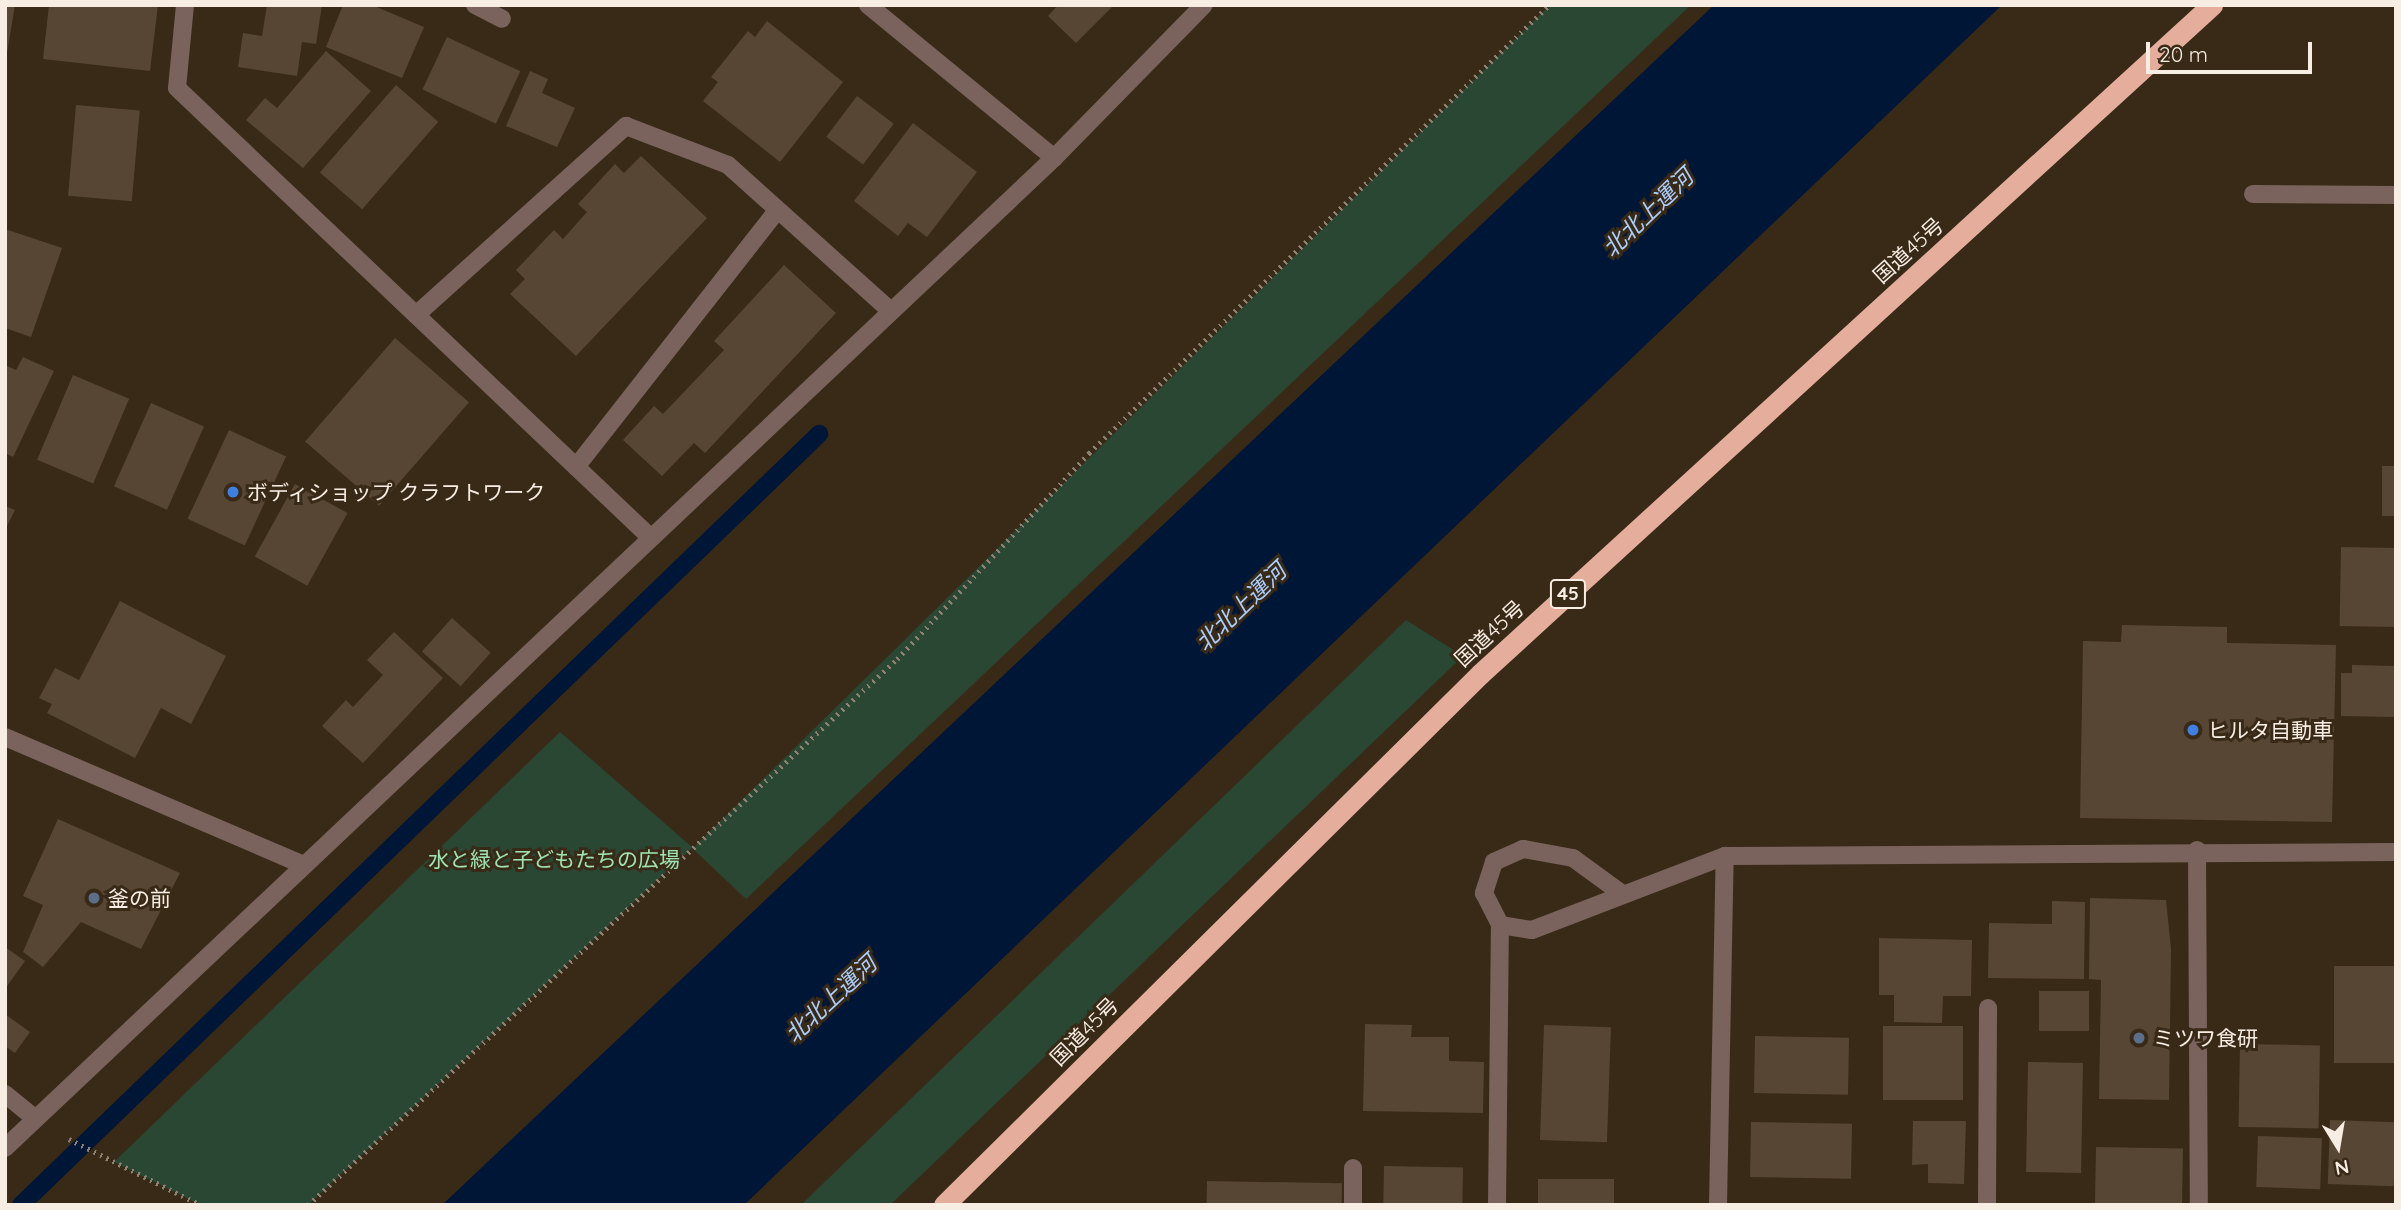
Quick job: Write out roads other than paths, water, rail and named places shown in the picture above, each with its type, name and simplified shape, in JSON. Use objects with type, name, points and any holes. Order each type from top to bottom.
[{"type":"highway","name":"国道45号","points":[[944,1205],[1480,674],[2212,5]]},
{"type":"street","points":[[185,5],[177,88],[650,537]]},
{"type":"street","points":[[475,5],[502,19]]},
{"type":"street","points":[[868,5],[1054,158]]},
{"type":"street","points":[[5,1148],[1054,158],[1204,5]]},
{"type":"street","points":[[416,315],[626,126],[728,165],[891,311]]},
{"type":"street","points":[[2253,194],[2396,195]]},
{"type":"street","points":[[576,467],[778,211]]},
{"type":"street","points":[[5,737],[303,865]]},
{"type":"street","points":[[1497,1205],[1500,925],[1484,893],[1494,862],[1523,849],[1573,858],[1621,893]]},
{"type":"street","points":[[1500,925],[1532,930],[1621,893],[1725,856],[2197,850],[2396,852]]},
{"type":"street","points":[[2197,850],[2199,1205]]},
{"type":"street","points":[[1718,1205],[1725,856]]},
{"type":"street","points":[[1987,1205],[1988,1008]]},
{"type":"street","points":[[5,1094],[35,1118]]},
{"type":"street","points":[[1353,1168],[1353,1205]]},
{"type":"water","name":"北北上運河","points":[[1714,5],[2002,5],[744,1205],[442,1205]]},
{"type":"waterway","points":[[21,1205],[819,434]]},
{"type":"place","name":"ボディショップ クラフトワーク","points":[[233,492]]},
{"type":"place","name":"ヒルタ自動車","points":[[2193,730]]},
{"type":"place","name":"釜の前","points":[[94,898]]},
{"type":"place","name":"ミツワ食研","points":[[2139,1038]]},
{"type":"park label","name":"水と緑と子どもたちの広場","points":[[554,859]]}]
